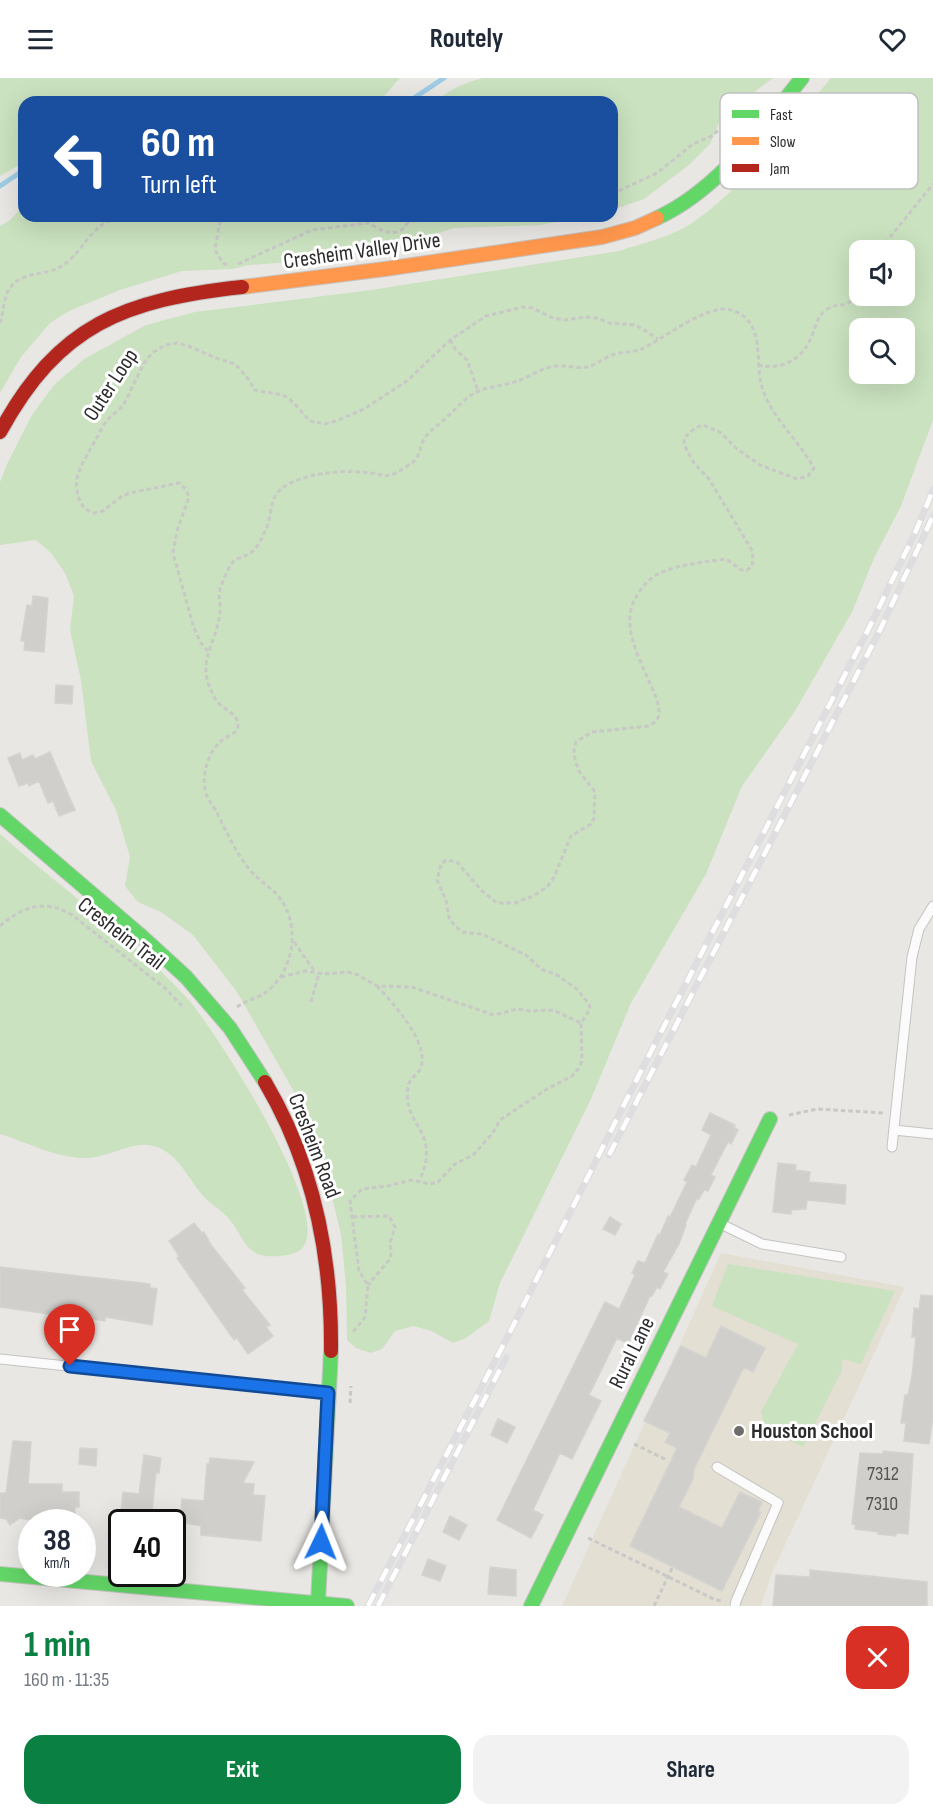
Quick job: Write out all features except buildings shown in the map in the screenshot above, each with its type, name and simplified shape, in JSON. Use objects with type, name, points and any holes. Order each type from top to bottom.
[{"type":"street","name":"Cresheim Valley Drive","points":[[790,93],[802,78]]},
{"type":"street","name":"Cresheim Valley Drive","points":[[0,432],[11,411],[35,376],[76,337],[107,319],[154,302],[576,241],[637,228],[670,212],[701,191],[720,173]]},
{"type":"street","name":"Cresheim Road","points":[[0,815],[176,967],[222,1018],[267,1083],[286,1120],[302,1160],[325,1247],[330,1311],[318,1603]]},
{"type":"street","name":"Rural Lane","points":[[531,1606],[770,1119]]},
{"type":"street","points":[[0,1574],[341,1605]]},
{"type":"lane","points":[[892,1147],[912,957],[919,929],[933,906]]},
{"type":"lane","points":[[894,1130],[933,1134]]},
{"type":"lane","points":[[719,1223],[762,1244],[841,1257]]},
{"type":"lane","points":[[0,1359],[328,1393]]},
{"type":"lane","points":[[717,1467],[778,1503],[736,1603]]},
{"type":"path","points":[[618,191],[657,173],[693,144],[712,136],[720,128]]},
{"type":"path","points":[[888,240],[933,184]]},
{"type":"path","points":[[0,323],[6,294],[15,281],[56,268],[73,258],[92,234],[108,222]]},
{"type":"path","points":[[220,222],[215,250],[218,258],[228,265],[235,265],[312,230],[369,223],[382,231],[393,232],[405,228],[410,222]]},
{"type":"path","points":[[758,365],[771,368],[791,361],[809,342],[820,316],[832,307],[845,306],[849,303]]},
{"type":"path","name":"Outer Loop","points":[[208,652],[200,642],[193,626],[173,553],[177,531],[189,496],[186,489],[179,483],[130,493],[103,511],[93,513],[84,508],[78,497],[76,481],[81,466],[106,421],[123,406],[144,363],[152,353],[165,345],[178,344],[235,364],[250,381],[254,390],[283,395],[293,402],[310,421],[325,424],[364,409],[407,381],[450,340],[486,316],[523,307],[532,308],[553,318],[566,320],[585,317],[598,318],[609,323],[636,326],[657,339]]},
{"type":"path","points":[[312,1002],[317,972],[294,942],[284,904],[277,894],[252,872],[224,832],[207,796],[204,784],[214,748],[237,730],[239,725],[237,719],[221,708],[207,683],[205,669],[208,652],[221,608],[219,589],[234,561],[256,548],[271,517],[273,498],[294,481],[314,474],[355,472],[390,475],[416,460],[423,440],[429,433],[462,402],[478,391],[523,380],[547,368],[562,365],[589,367],[609,356],[642,348],[714,310],[723,308],[741,314],[753,328],[758,346],[758,365],[763,392],[786,430],[814,468],[808,476],[797,479],[760,465],[737,449],[720,432],[703,425],[695,428],[684,438],[688,455],[708,479],[753,552],[752,566],[747,570],[741,570],[724,559],[681,566],[654,576],[637,594],[629,613],[633,645],[657,699],[659,716],[648,726],[592,732],[576,742],[575,760],[579,771],[595,792],[594,818],[591,824],[571,836],[554,877],[546,887],[533,896],[515,903],[503,904],[489,898],[457,862],[446,860],[441,864],[437,880],[446,900],[449,918],[455,926],[462,932],[482,934],[526,955],[541,969],[557,975],[573,986],[589,1004],[589,1013],[581,1023],[582,1061],[572,1076],[547,1089],[500,1120],[492,1134],[473,1155],[455,1164],[438,1182],[430,1184],[411,1180],[362,1189],[350,1202],[359,1271],[368,1285]]},
{"type":"path","points":[[450,340],[456,350],[467,360],[478,391]]},
{"type":"path","name":"Cresheim Trail","points":[[0,926],[9,918],[38,906],[50,905],[59,908],[72,915],[165,988],[184,1008]]},
{"type":"path","points":[[231,1011],[263,995],[281,977],[294,942]]},
{"type":"path","points":[[281,977],[305,971],[348,972],[358,975],[377,986],[403,1015],[420,1047],[422,1059],[421,1068],[408,1083],[407,1094],[409,1107],[427,1150],[427,1164],[419,1181]]},
{"type":"path","points":[[377,986],[412,987],[495,1015],[517,1009],[553,1010],[581,1023]]},
{"type":"path","points":[[770,1119],[817,1109],[896,1113]]},
{"type":"path","points":[[351,1339],[354,1330],[365,1317],[368,1285],[390,1259],[392,1253],[390,1243],[395,1227],[389,1216],[353,1217]]},
{"type":"path","points":[[633,1444],[667,1460]]},
{"type":"path","points":[[581,1535],[716,1600],[736,1603]]},
{"type":"path","points":[[654,1606],[672,1568]]},
{"type":"shaded area","name":"Houston School","points":[[721,1253],[905,1287],[771,1575],[761,1606],[562,1606]]},
{"type":"green space","points":[[0,78],[400,78],[384,96],[18,96],[18,166],[0,176]]},
{"type":"green space","points":[[483,78],[773,78],[753,93],[720,93],[720,121],[710,144],[689,165],[644,199],[618,208],[618,96],[442,96]]},
{"type":"green space","points":[[831,78],[933,78],[933,420],[901,506],[874,558],[852,612],[795,711],[742,786],[706,874],[631,1003],[591,1099],[500,1283],[489,1321],[466,1338],[453,1343],[431,1331],[414,1326],[395,1331],[382,1349],[371,1353],[356,1348],[347,1340],[346,1286],[341,1234],[321,1153],[300,1102],[237,992],[193,935],[161,912],[138,902],[125,886],[130,857],[116,810],[91,761],[81,680],[70,630],[74,596],[65,573],[51,553],[36,540],[0,545],[0,482],[8,462],[32,415],[54,385],[84,359],[146,325],[195,312],[371,290],[619,251],[657,239],[692,223],[733,189],[918,189],[918,93],[818,93]]},
{"type":"green space","points":[[18,211],[18,222],[556,222],[541,225],[453,228],[425,238],[357,248],[304,261],[249,265],[232,269],[182,271],[120,290],[69,311],[50,323],[21,357],[0,393],[0,226]]},
{"type":"green space","points":[[0,834],[143,954],[187,998],[221,1045],[266,1120],[286,1159],[300,1195],[307,1225],[304,1246],[297,1252],[266,1256],[253,1251],[244,1242],[230,1220],[206,1199],[177,1161],[155,1146],[135,1146],[93,1158],[82,1158],[51,1152],[0,1134]]},
{"type":"green space","points":[[728,1264],[895,1291],[861,1364],[842,1359],[842,1370],[803,1447],[765,1428],[761,1412],[798,1344],[712,1306]]},
{"type":"waterway","points":[[417,96],[444,78]]},
{"type":"waterway","points":[[0,186],[18,174]]},
{"type":"railway","points":[[368,1606],[870,626],[933,490]]},
{"type":"railway","points":[[609,1155],[880,630],[933,516]]},
{"type":"railway","points":[[378,1606],[506,1358]]},
{"type":"traffic: fast","points":[[790,93],[802,78]]},
{"type":"traffic: fast","points":[[657,218],[679,206],[720,174]]},
{"type":"traffic: fast","points":[[0,815],[186,977],[230,1028],[265,1082]]},
{"type":"traffic: fast","points":[[531,1606],[770,1119]]},
{"type":"traffic: fast","points":[[318,1603],[331,1351]]},
{"type":"traffic: fast","points":[[0,1574],[347,1606]]},
{"type":"traffic: slow","points":[[242,287],[385,269],[602,237],[635,228],[657,218]]},
{"type":"traffic: jam","points":[[0,432],[22,395],[46,366],[71,342],[99,324],[129,310],[163,300],[242,287]]},
{"type":"traffic: jam","points":[[265,1082],[296,1146],[317,1212],[328,1280],[331,1351]]},
{"type":"place","name":"Houston School","points":[[739,1431]]},
{"type":"route","points":[[70,1366],[328,1393],[321,1542]]}]
